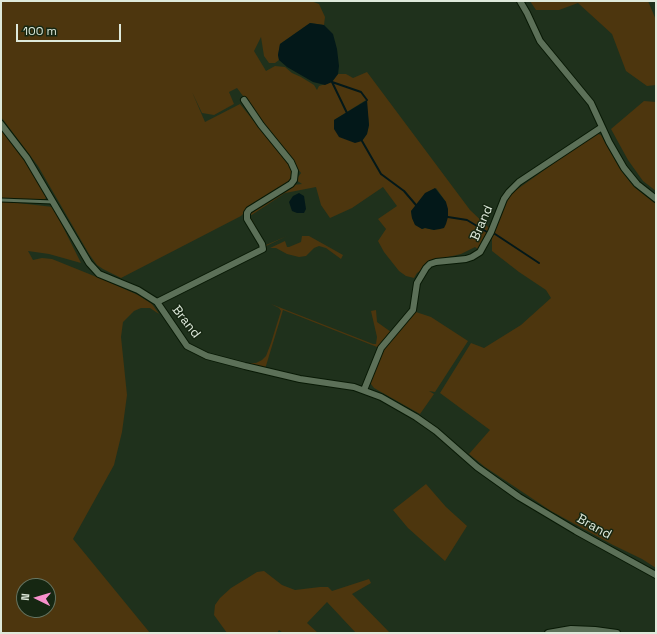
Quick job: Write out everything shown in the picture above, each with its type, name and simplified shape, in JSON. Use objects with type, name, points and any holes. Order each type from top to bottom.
[{"type":"street","points":[[520,1],[540,41],[591,103],[609,142],[624,168],[637,184],[656,199]]},
{"type":"street","name":"Brand","points":[[157,302],[263,249],[262,244],[247,219],[247,213],[291,184],[294,180],[296,171],[291,162],[261,125],[244,100]]},
{"type":"street","points":[[1,124],[27,158],[54,203]]},
{"type":"street","name":"Brand","points":[[364,390],[381,348],[413,310],[417,283],[426,268],[430,264],[436,262],[472,257],[480,252],[491,232],[504,199],[509,192],[519,182],[602,127]]},
{"type":"street","name":"Brand","points":[[54,203],[89,263],[99,274],[138,290],[157,302],[187,346],[207,356],[273,373],[364,390],[381,397],[416,417],[436,431],[477,468],[519,497],[576,531],[656,575]]},
{"type":"street","points":[[548,633],[571,629],[617,633]]},
{"type":"lane","points":[[1,200],[54,203]]},
{"type":"shaded area","points":[[1,1],[311,1],[319,4],[325,17],[324,25],[310,23],[280,44],[278,55],[279,60],[275,63],[269,63],[264,56],[261,37],[254,51],[266,71],[275,66],[285,67],[292,73],[314,85],[317,90],[319,86],[332,82],[338,74],[346,74],[353,78],[367,72],[470,210],[489,228],[488,233],[479,250],[475,247],[461,254],[431,261],[417,273],[414,278],[406,276],[399,271],[384,252],[378,241],[386,229],[378,219],[397,206],[383,187],[352,208],[330,218],[321,205],[316,187],[285,193],[250,216],[250,213],[293,185],[302,184],[296,180],[301,173],[237,88],[229,92],[234,104],[214,115],[202,113],[192,92],[205,122],[240,104],[294,171],[293,180],[249,208],[241,216],[121,278],[97,265],[89,254],[38,166],[1,117]],"holes":[[[366,100],[369,125],[367,134],[362,141],[334,120]],[[436,188],[446,202],[434,230],[425,228],[422,229],[415,224],[411,211]]]},
{"type":"shaded area","points":[[530,1],[648,1],[656,20],[656,85],[647,86],[626,71],[612,34],[578,3],[559,10],[536,10]]},
{"type":"shaded area","points":[[310,23],[324,25],[333,34],[337,49],[339,66],[338,74],[332,82],[325,85],[313,82],[287,67],[279,60],[278,55],[280,44]]},
{"type":"shaded area","points":[[367,100],[369,125],[367,134],[362,141],[355,143],[339,137],[334,129],[334,120]]},
{"type":"shaded area","points":[[644,101],[656,102],[656,191],[643,181],[628,160],[611,129]]},
{"type":"shaded area","points":[[1,130],[21,154],[47,197],[43,201],[1,199]]},
{"type":"shaded area","points":[[596,133],[601,135],[620,169],[633,186],[656,204],[656,568],[642,559],[551,511],[485,467],[469,454],[490,430],[440,393],[471,343],[484,348],[521,325],[551,298],[546,290],[519,272],[492,251],[492,231],[504,203],[512,193]]},
{"type":"shaded area","points":[[435,188],[446,202],[448,217],[446,224],[444,228],[440,229],[422,229],[415,225],[411,211],[425,193]]},
{"type":"shaded area","points":[[299,193],[304,196],[306,209],[304,213],[292,211],[289,202],[293,196]]},
{"type":"shaded area","points":[[1,201],[53,207],[81,263],[49,254],[28,251],[33,260],[42,258],[52,259],[109,282],[138,295],[152,304],[159,314],[150,308],[141,308],[134,311],[123,322],[121,337],[127,395],[122,432],[114,465],[73,539],[150,633],[1,633]]},
{"type":"shaded area","points":[[250,216],[266,245],[287,236],[266,246],[250,220]]},
{"type":"shaded area","points":[[302,236],[309,236],[343,255],[341,259],[326,248],[319,246],[314,248],[306,256],[299,257],[287,254],[276,248],[270,248],[285,241],[287,247],[289,247],[301,242]]},
{"type":"shaded area","points":[[271,304],[373,344],[376,344],[377,337],[371,311],[376,310],[377,322],[391,332],[379,347],[377,347],[283,310],[265,369],[250,365],[250,363],[256,363],[262,360],[266,356],[271,343],[281,311],[279,308]]},
{"type":"shaded area","points":[[416,312],[431,317],[468,341],[435,392],[429,391],[434,394],[420,414],[374,388],[371,384],[371,379],[385,346]]},
{"type":"shaded area","points":[[426,484],[446,507],[467,526],[445,561],[408,528],[393,510]]},
{"type":"shaded area","points":[[264,571],[282,585],[295,590],[328,587],[332,591],[369,579],[371,583],[352,594],[390,633],[356,633],[327,602],[307,623],[318,633],[283,633],[279,630],[277,633],[227,633],[214,615],[215,605],[231,588],[257,572]]},
{"type":"waterway","points":[[332,82],[361,92],[367,100]]},
{"type":"waterway","points":[[332,82],[347,113]]},
{"type":"waterway","points":[[362,141],[381,174],[404,191],[416,205]]},
{"type":"waterway","points":[[448,217],[467,220],[487,232]]},
{"type":"waterway","points":[[495,234],[539,263]]}]
